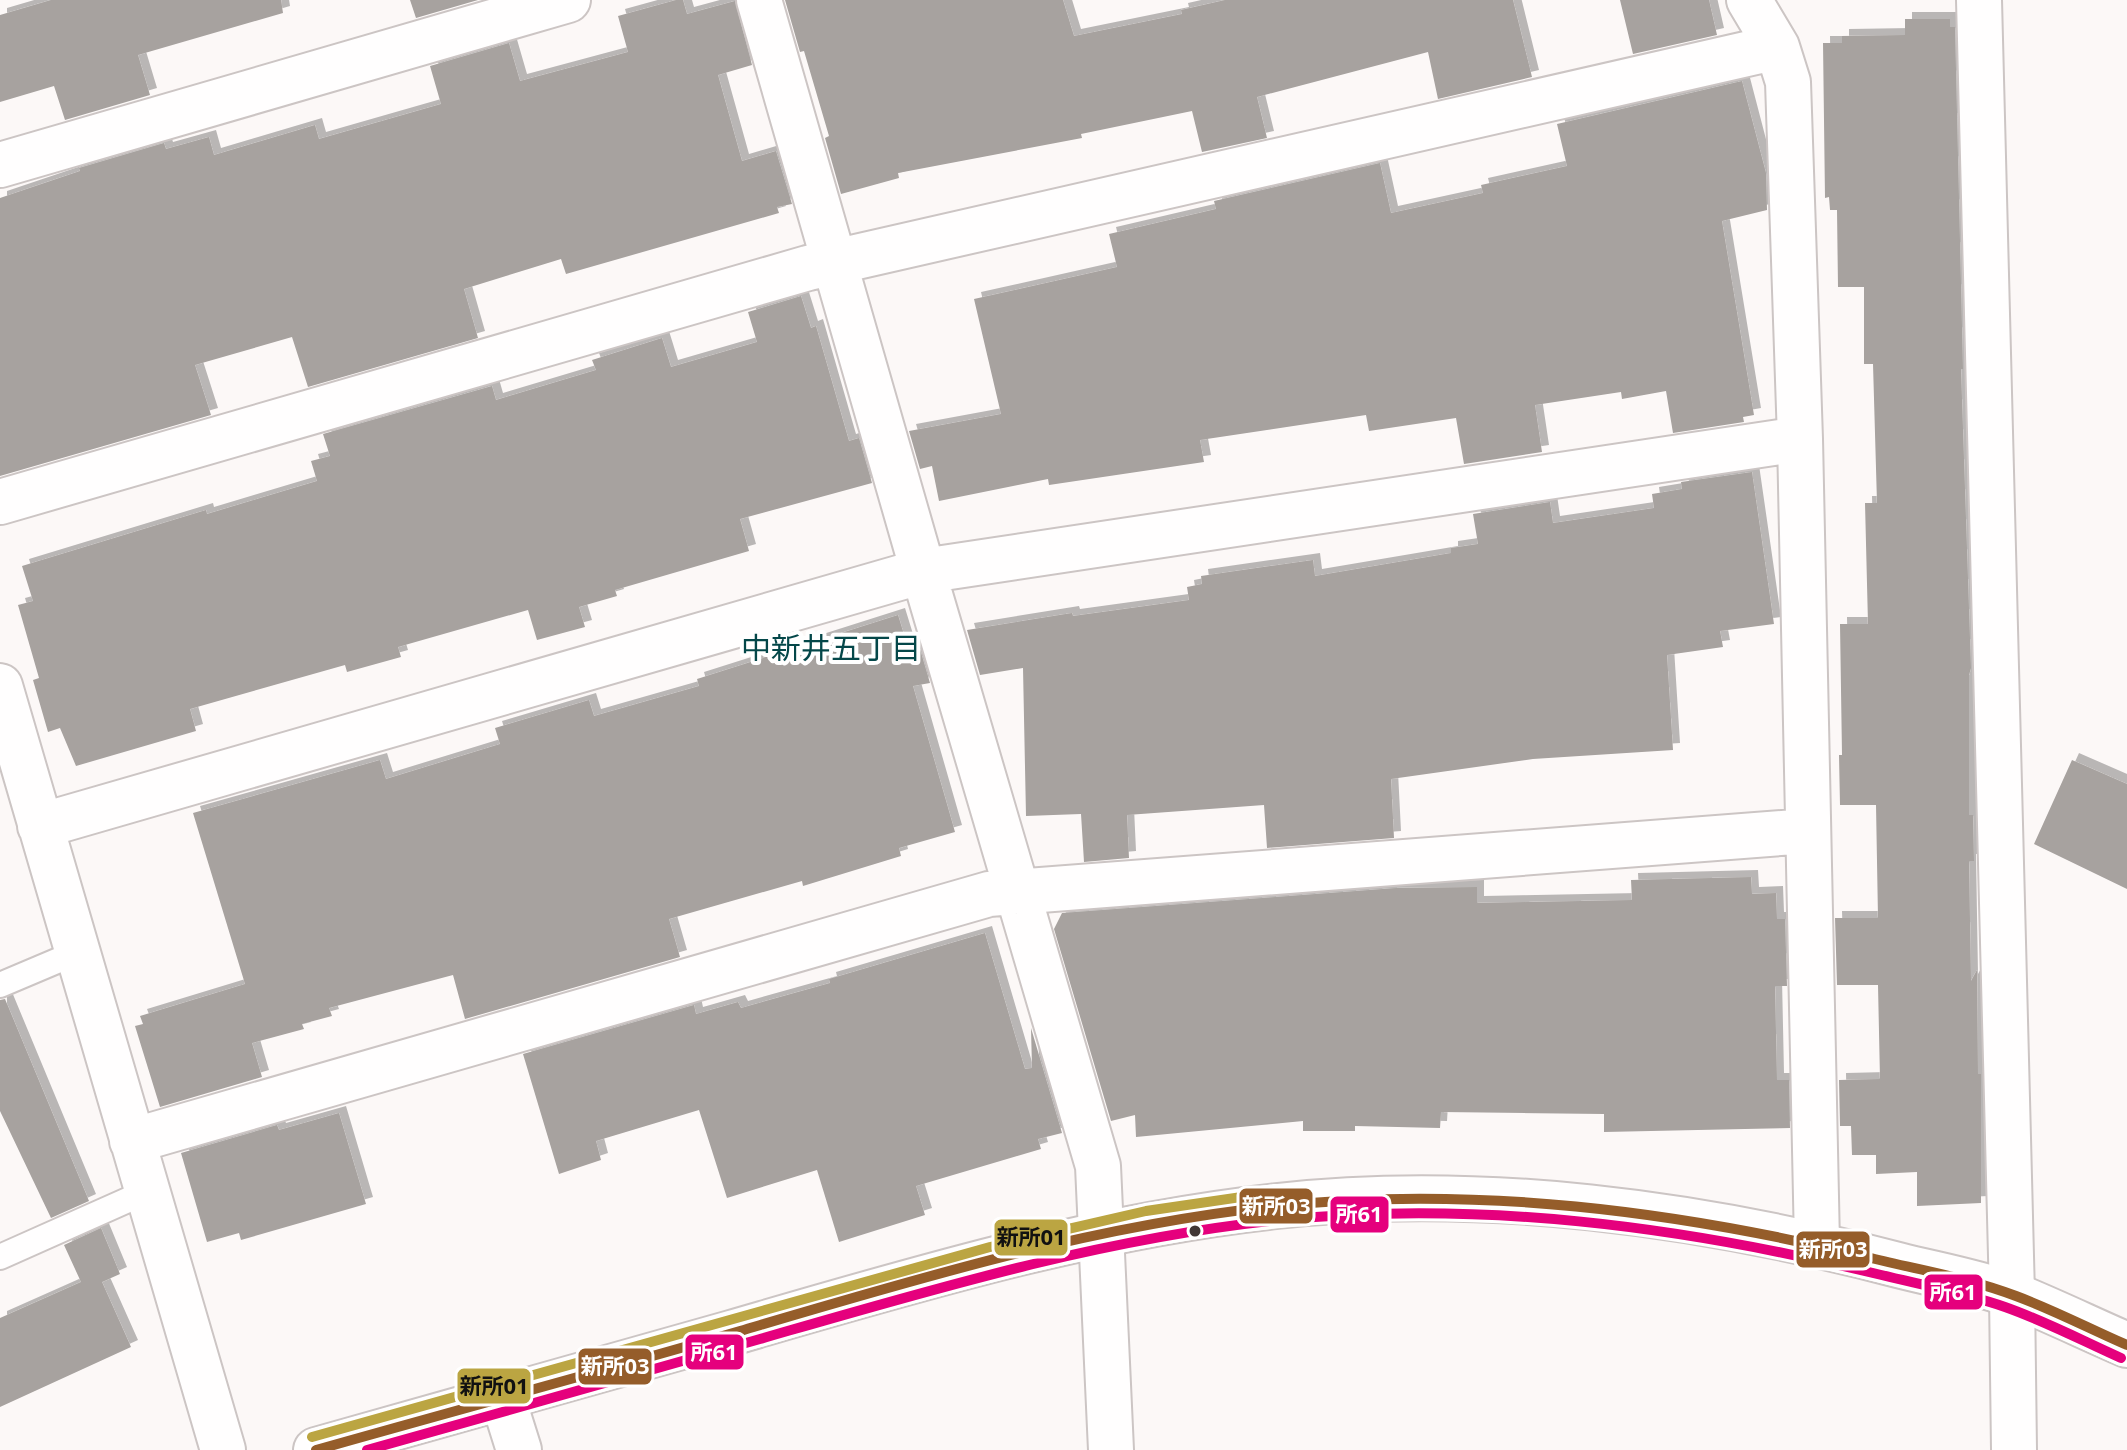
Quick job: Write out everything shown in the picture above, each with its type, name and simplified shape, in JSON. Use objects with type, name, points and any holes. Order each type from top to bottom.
[{"type":"street","points":[[0,165],[568,0]]},
{"type":"street","points":[[759,0],[1098,1166],[1111,1450]]},
{"type":"street","points":[[1749,0],[1777,47],[1788,82],[1800,439],[1817,1244]]},
{"type":"street","points":[[1979,0],[2014,1450]]},
{"type":"street","points":[[0,502],[808,268],[1777,47]]},
{"type":"street","points":[[40,826],[923,571],[1800,439]]},
{"type":"street","points":[[3,706],[223,1450]]},
{"type":"street","points":[[132,1141],[989,894],[1807,831]]},
{"type":"street","points":[[316,1450],[912,1281],[1101,1235],[1277,1206],[1375,1200],[1466,1200],[1643,1213],[1705,1222],[1817,1244],[2012,1295],[2127,1345]]},
{"type":"street","points":[[503,1399],[519,1450]]},
{"type":"lane","points":[[0,985],[78,952]]},
{"type":"lane","points":[[0,1257],[148,1191]]},
{"type":"building","points":[[51,0],[281,0],[283,13],[138,55],[150,95],[65,120],[54,86],[0,102],[0,15]]},
{"type":"building","points":[[410,0],[478,0],[416,18]]},
{"type":"building","points":[[683,0],[687,14],[735,1],[752,65],[718,75],[742,161],[776,151],[792,204],[777,207],[779,213],[566,274],[561,259],[464,289],[478,338],[308,387],[292,337],[195,365],[211,415],[0,476],[0,198],[80,171],[79,168],[164,143],[166,149],[209,137],[214,155],[315,125],[319,139],[441,104],[430,66],[509,43],[520,81],[628,52],[618,16]]},
{"type":"building","points":[[785,0],[1063,0],[1074,36],[1182,14],[1181,10],[1225,0],[1513,0],[1532,77],[1438,99],[1428,52],[1257,97],[1267,138],[1202,152],[1192,111],[1081,134],[1082,138],[898,173],[899,178],[841,194],[825,138],[829,136]]},
{"type":"building","points":[[1620,0],[1709,0],[1717,35],[1633,54]]},
{"type":"building","points":[[1905,19],[1950,19],[1950,27],[1955,27],[1961,369],[1971,668],[1969,815],[1973,815],[1974,861],[1969,861],[1971,981],[1977,970],[1978,1074],[1981,1074],[1981,1203],[1917,1206],[1917,1172],[1876,1174],[1876,1155],[1852,1155],[1851,1126],[1840,1126],[1839,1080],[1880,1079],[1878,985],[1837,985],[1835,918],[1878,918],[1876,805],[1840,805],[1839,755],[1842,755],[1840,624],[1868,624],[1865,503],[1877,503],[1873,364],[1864,364],[1864,287],[1838,287],[1837,210],[1830,210],[1829,197],[1825,198],[1823,43],[1842,43],[1842,36],[1905,35]]},
{"type":"building","points":[[1742,81],[1766,173],[1767,210],[1722,221],[1754,415],[1743,417],[1744,422],[1673,433],[1666,391],[1622,399],[1621,392],[1535,405],[1542,452],[1464,464],[1456,418],[1369,431],[1366,415],[1200,440],[1204,462],[1049,485],[1048,479],[939,501],[932,466],[920,469],[909,431],[1001,414],[974,299],[1117,267],[1109,234],[1216,209],[1214,201],[1380,163],[1391,213],[1483,193],[1481,185],[1567,166],[1557,124]]},
{"type":"building","points":[[801,296],[811,328],[816,326],[849,441],[859,438],[872,483],[740,519],[749,551],[615,590],[617,596],[579,607],[585,627],[537,640],[528,610],[398,647],[401,657],[347,672],[345,665],[190,709],[196,731],[76,766],[60,728],[48,732],[33,680],[39,678],[18,605],[33,601],[22,566],[206,510],[207,514],[317,481],[311,461],[330,456],[323,434],[492,386],[496,400],[596,370],[592,360],[662,338],[671,367],[757,342],[748,312]]},
{"type":"building","points":[[1752,472],[1774,624],[1720,631],[1723,647],[1667,655],[1673,750],[1533,759],[1391,779],[1394,838],[1267,848],[1264,805],[1127,815],[1129,858],[1084,862],[1081,814],[1026,816],[1023,668],[980,675],[967,630],[1072,613],[1073,616],[1189,600],[1187,587],[1202,584],[1201,576],[1313,560],[1315,576],[1451,553],[1451,548],[1478,544],[1473,514],[1550,502],[1553,523],[1654,508],[1652,494],[1682,489],[1681,482]]},
{"type":"building","points":[[898,615],[906,641],[917,639],[930,683],[913,686],[955,832],[899,848],[901,856],[803,886],[802,881],[669,919],[680,957],[465,1019],[453,975],[329,1008],[332,1016],[302,1024],[304,1029],[252,1043],[262,1077],[160,1107],[135,1026],[143,1024],[140,1016],[245,984],[193,813],[380,760],[386,779],[500,744],[495,728],[589,700],[594,716],[699,686],[697,679]]},
{"type":"building","points":[[2072,760],[2127,784],[2127,889],[2034,844]]},
{"type":"building","points":[[1751,877],[1752,894],[1776,893],[1777,919],[1785,919],[1787,986],[1775,986],[1777,1080],[1789,1080],[1790,1128],[1604,1132],[1604,1114],[1441,1112],[1440,1128],[1355,1126],[1355,1131],[1303,1131],[1303,1121],[1136,1137],[1135,1115],[1111,1121],[1054,929],[1062,913],[1396,888],[1477,887],[1477,903],[1632,900],[1631,880]]},
{"type":"building","points":[[985,933],[1025,1069],[1032,1068],[1031,1028],[1062,1133],[1038,1139],[1041,1149],[916,1186],[925,1215],[839,1242],[817,1170],[727,1198],[699,1110],[596,1141],[601,1160],[559,1174],[523,1054],[694,1005],[696,1014],[738,1002],[741,1008]]},
{"type":"building","points":[[5,999],[89,1201],[51,1218],[0,1111],[0,1000]]},
{"type":"building","points":[[339,1113],[366,1204],[241,1240],[239,1233],[207,1242],[181,1153],[277,1125],[279,1130]]},
{"type":"building","points":[[101,1228],[120,1274],[102,1282],[131,1347],[0,1407],[0,1318],[81,1282],[64,1245]]},
{"type":"transit line","name":"新所01","points":[[312,1437],[990,1247],[1146,1211],[1275,1192]]},
{"type":"transit line","name":"新所03","points":[[316,1450],[1006,1256],[1141,1226],[1277,1206],[1352,1200],[1501,1201],[1576,1206],[1724,1227],[1798,1241],[1980,1284],[2030,1301],[2127,1345]]},
{"type":"transit line","name":"所61","points":[[367,1450],[1017,1268],[1214,1228],[1355,1215],[1430,1213],[1579,1221],[1727,1242],[1800,1256],[1989,1302],[2035,1318],[2121,1358]]},
{"type":"district","name":"中新井五丁目","points":[[831,647]]}]
